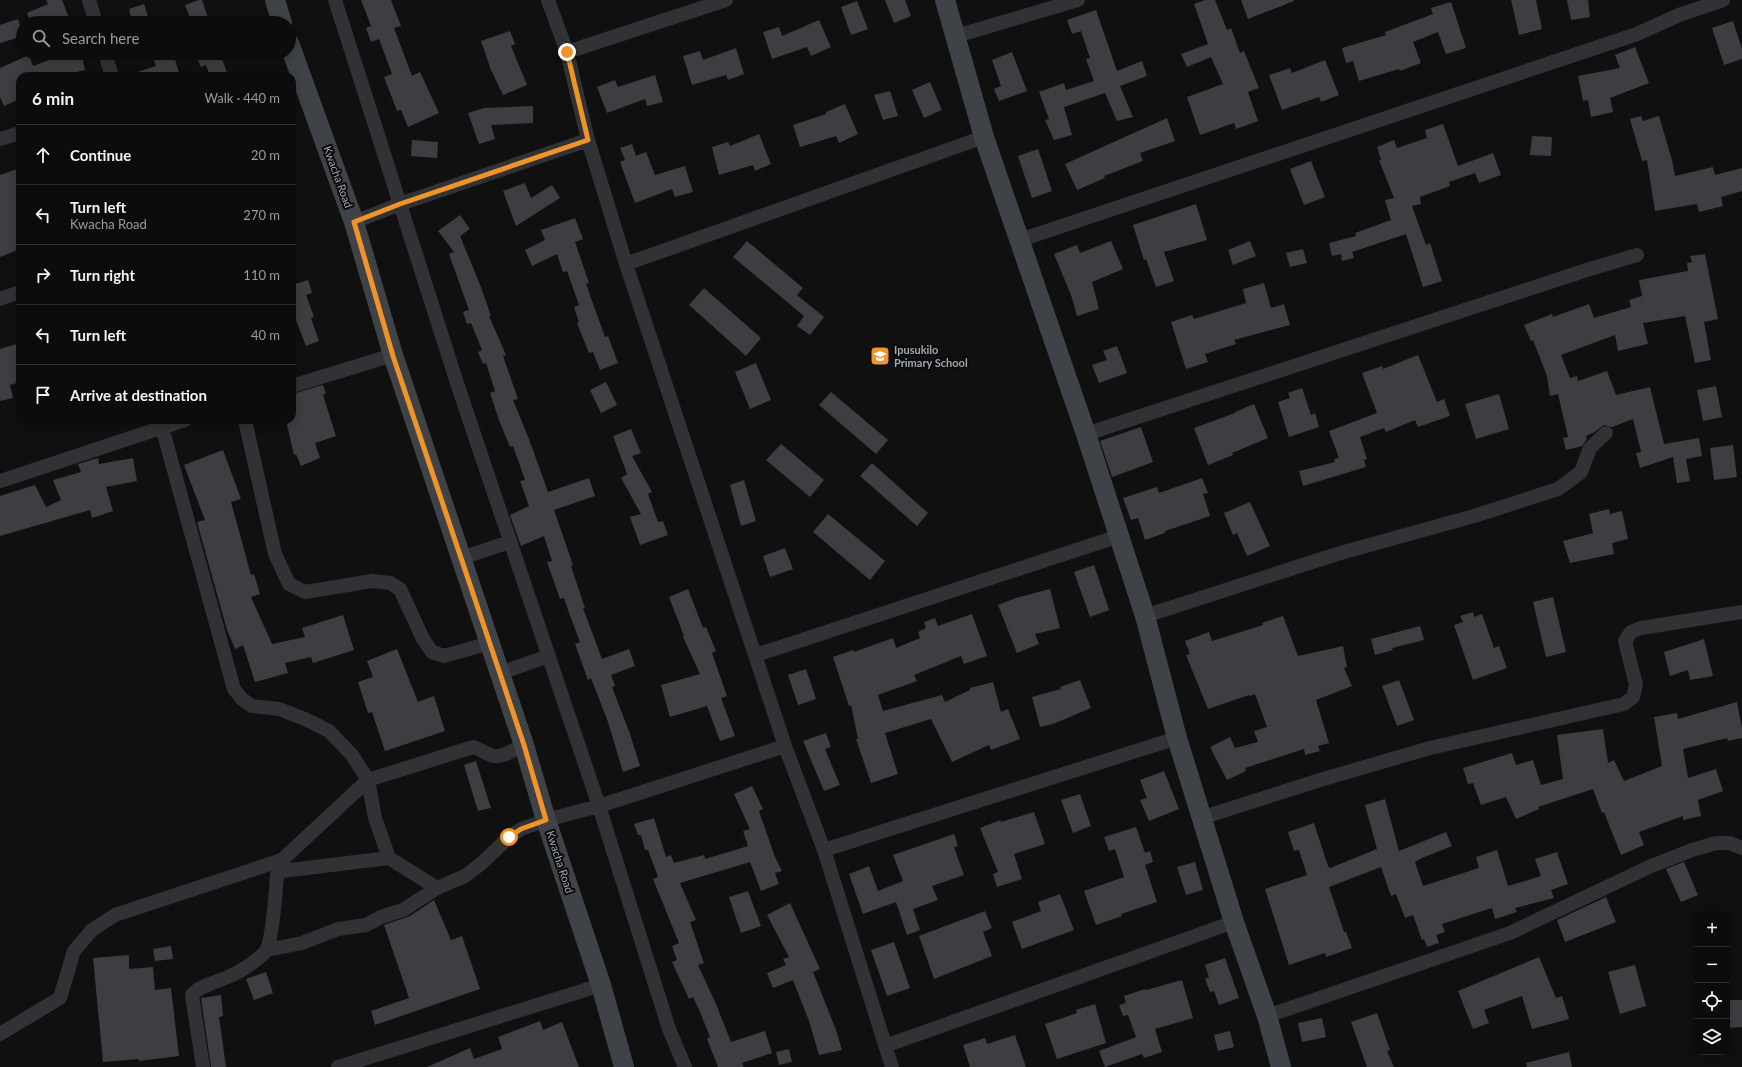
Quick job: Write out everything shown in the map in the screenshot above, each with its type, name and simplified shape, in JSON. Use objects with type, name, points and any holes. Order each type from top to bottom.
[{"type":"street","points":[[89,0],[94,16]]},
{"type":"street","points":[[275,0],[280,16]]},
{"type":"street","points":[[335,0],[510,542],[599,806],[669,1029],[685,1067]]},
{"type":"street","points":[[548,0],[567,52],[588,140],[626,264],[785,746],[824,850],[892,1067]]},
{"type":"street","points":[[567,52],[726,0]]},
{"type":"street","points":[[945,0],[984,137],[1086,434],[1145,616],[1177,738],[1201,818],[1234,922],[1267,1016],[1281,1067]]},
{"type":"street","points":[[956,36],[1078,0]]},
{"type":"street","points":[[1020,240],[1630,36],[1679,15],[1724,0]]},
{"type":"street","points":[[107,60],[111,72]]},
{"type":"street","name":"Kwacha Road","points":[[295,60],[354,222],[393,356],[524,745],[546,820],[601,985],[624,1067]]},
{"type":"street","points":[[0,139],[16,134]]},
{"type":"street","points":[[626,264],[984,137]]},
{"type":"street","points":[[354,222],[400,204],[588,140]]},
{"type":"street","points":[[1086,434],[1590,269],[1637,255]]},
{"type":"street","points":[[0,299],[16,293]]},
{"type":"street","points":[[296,385],[393,356]]},
{"type":"street","points":[[0,481],[172,424]]},
{"type":"street","points":[[246,424],[276,554],[289,584],[305,592],[372,581],[390,583],[400,589],[423,639],[432,652],[444,656],[490,643]]},
{"type":"street","points":[[162,427],[234,689],[242,699],[252,706],[279,709],[305,718],[329,731],[352,755],[368,780],[375,818],[389,858]]},
{"type":"street","points":[[1145,616],[1337,554],[1474,516],[1558,489],[1581,472],[1590,448],[1606,433]]},
{"type":"street","points":[[756,655],[1118,536]]},
{"type":"street","points":[[461,558],[510,542]]},
{"type":"street","points":[[1201,818],[1320,780],[1430,748],[1624,704],[1633,697],[1636,685],[1625,641],[1631,632],[1640,628],[1742,612]]},
{"type":"street","points":[[500,673],[549,656]]},
{"type":"street","points":[[824,850],[1177,738]]},
{"type":"street","points":[[266,950],[270,936],[277,875],[282,866],[368,780],[473,748],[479,748],[494,756],[501,755],[524,745]]},
{"type":"street","points":[[203,1067],[192,995],[197,990],[231,976],[246,967],[266,950],[302,943],[338,929],[366,925],[381,917],[404,910],[437,888],[465,876],[482,863],[516,832],[546,820],[599,806],[785,746]]},
{"type":"street","points":[[1267,1016],[1510,933],[1649,867],[1692,850],[1716,843],[1730,843],[1742,848]]},
{"type":"street","points":[[0,1034],[60,998],[74,951],[92,930],[116,915],[282,866],[389,858],[437,888]]},
{"type":"street","points":[[885,1046],[1234,922]]},
{"type":"street","points":[[338,1067],[601,985]]},
{"type":"building","points":[[46,0],[62,0],[68,16],[28,16],[27,13],[48,4]]},
{"type":"building","points":[[202,0],[208,16],[189,16],[185,5]]},
{"type":"building","points":[[361,0],[391,0],[401,26],[394,28],[412,76],[420,72],[439,113],[408,127],[401,110],[397,111],[384,77],[392,74],[379,39],[371,42],[366,28],[371,26]]},
{"type":"building","points":[[885,0],[905,0],[911,16],[894,23]]},
{"type":"building","points":[[1205,0],[1215,0],[1227,30],[1231,28],[1240,53],[1244,51],[1259,88],[1248,92],[1258,121],[1236,129],[1234,123],[1200,135],[1187,97],[1223,84],[1211,57],[1187,67],[1181,54],[1208,44],[1194,4]]},
{"type":"building","points":[[1241,0],[1294,0],[1294,1],[1248,19]]},
{"type":"building","points":[[1511,0],[1536,0],[1542,29],[1519,35]]},
{"type":"building","points":[[1567,0],[1588,0],[1590,17],[1571,20]]},
{"type":"building","points":[[857,1],[868,29],[851,35],[841,7]]},
{"type":"building","points":[[1451,2],[1466,48],[1446,54],[1438,32],[1413,42],[1421,63],[1400,71],[1399,69],[1359,81],[1353,61],[1346,63],[1342,48],[1386,35],[1385,32],[1433,14],[1431,8]]},
{"type":"building","points":[[144,4],[148,16],[130,16],[129,9]]},
{"type":"building","points":[[1096,10],[1117,71],[1142,61],[1147,76],[1120,86],[1133,117],[1117,121],[1105,93],[1064,107],[1072,135],[1054,140],[1045,120],[1049,119],[1039,92],[1064,83],[1066,90],[1094,81],[1086,59],[1090,58],[1081,31],[1072,34],[1067,20]]},
{"type":"building","points":[[16,20],[16,38],[0,43],[0,25]]},
{"type":"building","points":[[819,20],[831,47],[811,56],[807,47],[772,59],[763,32],[779,27],[782,36]]},
{"type":"building","points":[[1733,21],[1742,49],[1742,59],[1724,65],[1712,28]]},
{"type":"building","points":[[510,31],[515,44],[511,46],[527,85],[503,95],[491,70],[481,41]]},
{"type":"building","points":[[1635,47],[1649,83],[1610,98],[1613,112],[1591,117],[1588,100],[1583,101],[1578,76],[1620,68],[1615,55]]},
{"type":"building","points":[[736,48],[744,74],[728,80],[726,75],[692,85],[683,56],[700,51],[703,60]]},
{"type":"building","points":[[1012,52],[1027,91],[999,101],[994,89],[1001,86],[992,60]]},
{"type":"building","points":[[18,60],[31,60],[33,66],[49,60],[83,60],[85,70],[76,72],[16,72],[16,101],[4,106],[0,97],[0,68]]},
{"type":"building","points":[[154,60],[175,60],[179,72],[137,72],[156,66]]},
{"type":"building","points":[[198,60],[223,60],[227,72],[209,72],[206,65],[201,67]]},
{"type":"building","points":[[1325,60],[1339,95],[1321,102],[1319,97],[1282,110],[1269,75],[1290,68],[1292,73]]},
{"type":"building","points":[[655,75],[663,102],[647,106],[645,99],[607,113],[597,87],[615,80],[618,87]]},
{"type":"building","points":[[930,82],[942,110],[924,118],[912,90]]},
{"type":"building","points":[[890,91],[898,116],[883,120],[874,95]]},
{"type":"building","points":[[845,104],[858,134],[839,143],[836,136],[800,147],[793,125],[826,114],[826,112]]},
{"type":"building","points":[[533,106],[533,123],[491,125],[495,139],[479,144],[468,113],[484,108]]},
{"type":"building","points":[[1641,116],[1643,121],[1659,116],[1672,160],[1675,176],[1713,167],[1715,175],[1742,168],[1742,191],[1721,197],[1723,206],[1699,212],[1697,204],[1655,211],[1647,160],[1642,161],[1630,119]]},
{"type":"building","points":[[1167,118],[1175,141],[1140,153],[1143,161],[1104,176],[1105,178],[1077,190],[1065,164]]},
{"type":"building","points":[[1443,124],[1458,166],[1493,153],[1501,175],[1479,183],[1475,173],[1449,182],[1450,186],[1420,197],[1421,204],[1412,206],[1426,245],[1430,243],[1442,281],[1423,287],[1406,234],[1352,252],[1354,258],[1342,261],[1341,254],[1332,256],[1329,243],[1356,236],[1355,233],[1391,220],[1385,200],[1394,198],[1379,160],[1381,160],[1377,147],[1394,140],[1397,148],[1427,138],[1425,130]]},
{"type":"building","points":[[759,134],[771,164],[755,171],[753,165],[719,175],[712,147],[728,142],[730,146]]},
{"type":"building","points":[[1532,136],[1552,137],[1551,156],[1530,155]]},
{"type":"building","points":[[412,140],[438,142],[437,158],[411,156]]},
{"type":"building","points":[[632,144],[636,156],[646,152],[655,175],[685,166],[693,192],[675,197],[672,189],[635,203],[620,162],[625,160],[620,148]]},
{"type":"building","points":[[1038,149],[1052,191],[1032,198],[1018,156]]},
{"type":"building","points":[[1311,161],[1325,197],[1304,205],[1290,169]]},
{"type":"building","points":[[16,169],[16,251],[0,257],[0,175]]},
{"type":"building","points":[[525,183],[531,198],[552,185],[560,198],[516,226],[503,191]]},
{"type":"building","points":[[1196,204],[1207,240],[1164,252],[1174,281],[1156,287],[1146,259],[1144,260],[1133,225]]},
{"type":"building","points":[[460,215],[470,229],[460,236],[481,287],[491,316],[489,316],[506,355],[503,356],[518,399],[513,400],[548,492],[589,478],[595,496],[554,510],[573,565],[571,566],[585,608],[583,608],[602,659],[629,649],[635,666],[611,675],[615,686],[612,687],[630,734],[640,766],[623,772],[608,722],[591,678],[588,680],[575,644],[580,642],[564,598],[560,599],[547,562],[552,561],[544,536],[521,546],[510,515],[529,506],[520,481],[525,480],[513,446],[510,447],[499,420],[490,393],[495,391],[486,363],[483,364],[478,352],[482,350],[471,323],[467,324],[463,312],[469,310],[449,254],[454,252],[438,231]]},
{"type":"building","points":[[575,218],[583,239],[575,242],[589,283],[586,284],[605,337],[608,336],[618,363],[600,370],[593,352],[589,353],[577,323],[579,322],[574,307],[579,305],[567,271],[563,272],[557,254],[532,266],[525,250],[545,240],[541,230]]},
{"type":"building","points":[[747,241],[803,288],[797,295],[824,317],[810,335],[797,326],[804,316],[733,257]]},
{"type":"building","points":[[1111,241],[1123,269],[1092,282],[1099,309],[1077,316],[1071,295],[1054,254],[1077,245],[1080,253]]},
{"type":"building","points":[[1250,241],[1256,256],[1233,265],[1228,250]]},
{"type":"building","points":[[1303,249],[1307,263],[1290,267],[1286,253]]},
{"type":"building","points":[[1705,254],[1718,319],[1704,322],[1711,360],[1695,363],[1685,316],[1643,323],[1648,344],[1618,351],[1615,335],[1561,355],[1570,378],[1577,376],[1578,381],[1607,371],[1616,395],[1650,387],[1664,444],[1699,438],[1702,456],[1686,459],[1690,481],[1677,483],[1673,457],[1640,468],[1636,453],[1641,452],[1633,419],[1612,427],[1604,425],[1586,436],[1587,439],[1582,446],[1566,450],[1563,438],[1568,437],[1558,394],[1550,396],[1547,376],[1533,340],[1531,341],[1524,325],[1552,314],[1553,317],[1589,304],[1594,318],[1631,307],[1629,300],[1642,296],[1639,280],[1688,271],[1687,263],[1692,262],[1690,256]]},
{"type":"building","points":[[308,280],[312,293],[306,295],[314,317],[311,318],[319,341],[306,346],[296,320],[296,284]]},
{"type":"building","points":[[1264,283],[1271,308],[1284,304],[1290,325],[1234,340],[1236,344],[1205,354],[1208,362],[1186,369],[1171,322],[1192,315],[1194,319],[1246,303],[1243,289]]},
{"type":"building","points":[[704,288],[761,338],[746,356],[689,305]]},
{"type":"building","points":[[16,344],[16,383],[10,385],[13,398],[0,401],[0,349]]},
{"type":"building","points":[[1117,346],[1127,373],[1099,383],[1092,365],[1107,360],[1103,351]]},
{"type":"building","points":[[1418,355],[1437,402],[1444,399],[1450,416],[1418,427],[1415,420],[1386,432],[1384,428],[1360,437],[1367,459],[1364,460],[1366,467],[1303,486],[1299,471],[1335,462],[1334,459],[1339,458],[1329,431],[1377,413],[1362,373],[1382,366],[1383,369]]},
{"type":"building","points":[[756,363],[771,400],[750,409],[735,372]]},
{"type":"building","points":[[606,382],[617,405],[601,413],[590,390]]},
{"type":"building","points":[[323,385],[326,393],[323,395],[336,436],[315,443],[320,458],[301,466],[296,454],[294,455],[287,424],[296,424],[296,393]]},
{"type":"building","points":[[1716,386],[1722,417],[1703,421],[1697,390]]},
{"type":"building","points":[[1302,388],[1311,415],[1315,413],[1319,427],[1289,437],[1278,402],[1290,398],[1288,393]]},
{"type":"building","points":[[831,392],[888,440],[876,454],[819,405]]},
{"type":"building","points":[[1499,394],[1509,429],[1476,439],[1465,404]]},
{"type":"building","points":[[1254,404],[1268,438],[1208,465],[1194,428],[1235,413]]},
{"type":"building","points":[[1141,427],[1153,462],[1112,477],[1100,441]]},
{"type":"building","points":[[631,429],[641,453],[632,456],[652,492],[648,494],[658,522],[663,521],[668,535],[640,545],[630,517],[641,514],[621,478],[627,474],[613,436]]},
{"type":"building","points":[[781,444],[824,480],[810,497],[766,460]]},
{"type":"building","points":[[1733,445],[1737,477],[1714,480],[1710,448]]},
{"type":"building","points":[[223,450],[241,499],[231,502],[251,575],[254,574],[260,594],[251,597],[272,644],[305,637],[302,628],[343,615],[354,650],[313,663],[311,657],[285,663],[288,673],[255,682],[243,645],[235,649],[227,630],[197,522],[205,520],[184,465]]},
{"type":"building","points":[[98,458],[99,464],[133,458],[137,481],[106,487],[113,511],[92,518],[90,510],[0,536],[0,496],[35,485],[46,507],[61,500],[53,480],[81,472],[78,464]]},
{"type":"building","points":[[872,463],[928,513],[917,526],[860,476]]},
{"type":"building","points":[[1202,478],[1208,493],[1203,494],[1210,516],[1165,531],[1165,533],[1145,540],[1138,518],[1131,520],[1123,498],[1157,487],[1159,493]]},
{"type":"building","points":[[744,480],[756,521],[741,526],[730,485]]},
{"type":"building","points":[[1250,502],[1270,546],[1247,556],[1237,533],[1233,535],[1224,513]]},
{"type":"building","points":[[1609,509],[1610,514],[1622,511],[1628,539],[1612,543],[1614,554],[1570,563],[1563,541],[1593,533],[1589,514]]},
{"type":"building","points":[[828,514],[885,561],[870,580],[813,532]]},
{"type":"building","points":[[785,548],[793,569],[770,577],[763,556]]},
{"type":"building","points":[[1094,565],[1109,610],[1090,617],[1074,572]]},
{"type":"building","points":[[688,589],[703,628],[706,627],[716,651],[712,653],[727,696],[721,698],[735,736],[720,741],[707,706],[670,717],[661,685],[700,674],[683,637],[684,636],[669,597]]},
{"type":"building","points":[[1050,589],[1060,628],[1035,634],[1039,644],[1017,653],[998,605],[1016,598]]},
{"type":"building","points":[[1553,597],[1566,652],[1546,657],[1533,602]]},
{"type":"building","points":[[1473,612],[1474,617],[1482,614],[1494,648],[1499,646],[1507,668],[1473,680],[1454,625],[1463,622],[1460,616]]},
{"type":"building","points":[[972,614],[987,656],[964,664],[961,656],[914,675],[917,681],[878,695],[883,711],[942,695],[945,702],[970,690],[970,688],[993,682],[1001,712],[1008,709],[1020,739],[991,750],[989,745],[952,762],[931,719],[885,733],[898,774],[871,783],[856,739],[858,739],[851,705],[849,706],[833,657],[853,650],[854,652],[893,638],[896,648],[920,638],[918,632],[926,628],[924,622],[935,618],[938,626]]},
{"type":"building","points":[[1283,616],[1298,656],[1343,646],[1347,667],[1344,668],[1352,686],[1316,700],[1329,743],[1318,746],[1320,751],[1305,755],[1304,749],[1245,768],[1246,771],[1227,780],[1210,747],[1230,737],[1235,748],[1258,742],[1254,731],[1267,727],[1255,694],[1208,709],[1186,655],[1190,654],[1185,641],[1209,632],[1212,641],[1263,625],[1262,623]]},
{"type":"building","points":[[1420,626],[1424,640],[1392,648],[1393,650],[1375,655],[1371,639]]},
{"type":"building","points":[[1704,639],[1713,676],[1690,680],[1688,670],[1670,676],[1664,652]]},
{"type":"building","points":[[397,649],[418,702],[434,696],[445,731],[385,751],[372,712],[368,713],[358,682],[373,677],[367,661]]},
{"type":"building","points":[[806,669],[816,699],[798,705],[788,675]]},
{"type":"building","points":[[1080,680],[1091,708],[1053,724],[1040,727],[1032,697],[1061,689],[1060,687]]},
{"type":"building","points":[[1399,680],[1414,720],[1397,726],[1382,686]]},
{"type":"building","points":[[1737,702],[1742,728],[1742,738],[1728,741],[1727,738],[1683,749],[1688,778],[1716,769],[1723,791],[1698,800],[1701,816],[1683,820],[1683,816],[1639,832],[1644,845],[1621,855],[1593,789],[1538,807],[1539,809],[1516,819],[1506,797],[1481,805],[1473,783],[1468,784],[1463,768],[1512,753],[1516,765],[1533,760],[1541,785],[1563,779],[1557,735],[1603,729],[1608,763],[1614,760],[1624,781],[1662,766],[1654,717],[1677,713],[1678,719]]},
{"type":"building","points":[[826,733],[831,747],[825,749],[840,785],[824,791],[803,741]]},
{"type":"building","points":[[476,761],[491,808],[478,811],[464,765]]},
{"type":"building","points":[[1164,771],[1179,809],[1149,821],[1140,800],[1147,798],[1140,780]]},
{"type":"building","points":[[752,786],[763,809],[759,811],[775,857],[782,871],[775,873],[779,884],[761,891],[750,862],[680,883],[696,920],[690,922],[704,963],[698,965],[731,1042],[765,1031],[772,1053],[742,1063],[744,1067],[718,1067],[707,1039],[710,1037],[700,1012],[693,997],[689,999],[672,962],[677,960],[672,946],[679,943],[653,879],[658,877],[648,850],[645,850],[641,835],[638,835],[634,824],[654,818],[666,857],[671,855],[674,863],[704,855],[705,859],[748,846],[743,831],[750,829],[734,794]]},
{"type":"building","points":[[1080,794],[1091,826],[1073,833],[1061,800]]},
{"type":"building","points":[[1385,799],[1399,851],[1446,832],[1452,846],[1415,862],[1423,886],[1479,868],[1476,857],[1497,850],[1508,886],[1541,876],[1535,859],[1557,852],[1568,884],[1551,890],[1554,898],[1515,908],[1517,912],[1495,919],[1492,908],[1442,924],[1445,932],[1436,935],[1439,943],[1427,947],[1424,939],[1422,940],[1413,915],[1405,918],[1396,894],[1391,896],[1381,867],[1329,887],[1344,932],[1346,932],[1352,948],[1326,957],[1325,953],[1289,965],[1265,889],[1307,875],[1299,850],[1294,851],[1288,832],[1314,823],[1328,866],[1330,868],[1377,849],[1365,805]]},
{"type":"building","points":[[1034,812],[1045,844],[1014,854],[1022,879],[997,887],[993,874],[998,872],[980,828],[1000,820],[1001,822]]},
{"type":"building","points":[[1136,827],[1145,853],[1150,851],[1153,862],[1145,865],[1157,902],[1121,914],[1122,916],[1096,925],[1084,891],[1124,877],[1115,849],[1109,851],[1104,837]]},
{"type":"building","points":[[954,834],[958,846],[954,847],[964,875],[932,886],[938,900],[913,909],[920,930],[907,935],[896,902],[863,914],[849,874],[869,866],[878,891],[903,881],[893,855]]},
{"type":"building","points":[[1195,862],[1203,890],[1186,895],[1177,867]]},
{"type":"building","points":[[1684,862],[1698,895],[1681,902],[1666,869]]},
{"type":"building","points":[[748,891],[761,926],[741,933],[729,897]]},
{"type":"building","points":[[1060,894],[1074,930],[1022,949],[1012,922],[1041,911],[1038,902]]},
{"type":"building","points":[[1606,897],[1616,922],[1565,942],[1557,920]]},
{"type":"building","points":[[434,900],[451,940],[462,936],[480,989],[375,1025],[371,1011],[409,998],[384,925],[410,916]]},
{"type":"building","points":[[790,903],[820,969],[813,972],[836,1030],[842,1050],[819,1055],[809,1021],[793,980],[773,988],[767,973],[786,965],[783,959],[789,957],[767,915]]},
{"type":"building","points":[[985,911],[992,928],[983,932],[992,956],[934,979],[919,936]]},
{"type":"building","points":[[894,942],[910,988],[887,996],[871,950]]},
{"type":"building","points":[[171,946],[173,959],[155,961],[153,949]]},
{"type":"building","points":[[129,955],[129,969],[153,967],[155,990],[171,988],[179,1056],[139,1061],[139,1059],[103,1062],[93,958]]},
{"type":"building","points":[[1539,957],[1556,998],[1562,996],[1569,1019],[1532,1029],[1522,996],[1484,1010],[1489,1023],[1473,1029],[1458,991]]},
{"type":"building","points":[[1225,958],[1239,998],[1219,1005],[1214,991],[1210,992],[1205,979],[1209,977],[1205,965]]},
{"type":"building","points":[[1635,965],[1646,1006],[1620,1014],[1608,972]]},
{"type":"building","points":[[266,972],[273,993],[254,1000],[246,979]]},
{"type":"building","points":[[1182,980],[1193,1018],[1155,1029],[1162,1052],[1144,1058],[1142,1054],[1105,1067],[1099,1051],[1136,1037],[1128,1015],[1123,1016],[1119,1005],[1126,1003],[1124,996]]},
{"type":"building","points":[[221,995],[223,1016],[219,1017],[226,1067],[211,1067],[201,998]]},
{"type":"building","points":[[1730,1000],[1742,1000],[1742,1027],[1730,1028]]},
{"type":"building","points":[[1095,1004],[1106,1043],[1057,1059],[1045,1024],[1077,1013],[1076,1010]]},
{"type":"building","points":[[1377,1013],[1390,1050],[1387,1051],[1394,1067],[1367,1067],[1351,1022]]},
{"type":"building","points":[[1322,1018],[1326,1037],[1302,1042],[1298,1023]]},
{"type":"building","points":[[540,1021],[543,1030],[562,1022],[579,1067],[427,1067],[470,1048],[474,1059],[502,1049],[498,1037]]},
{"type":"building","points":[[1230,1031],[1234,1047],[1218,1051],[1214,1035]]},
{"type":"building","points":[[1015,1035],[1026,1067],[970,1067],[963,1045],[985,1038],[987,1044]]},
{"type":"building","points":[[789,1049],[792,1062],[779,1065],[776,1052]]},
{"type":"building","points":[[1569,1052],[1572,1067],[1527,1067],[1526,1063]]},
{"type":"place","name":"Ipusukilo Primary School","points":[[880,356]]},
{"type":"route","points":[[509,837],[521,829],[546,820],[524,745],[393,356],[354,222],[400,204],[588,140],[567,52]]}]
